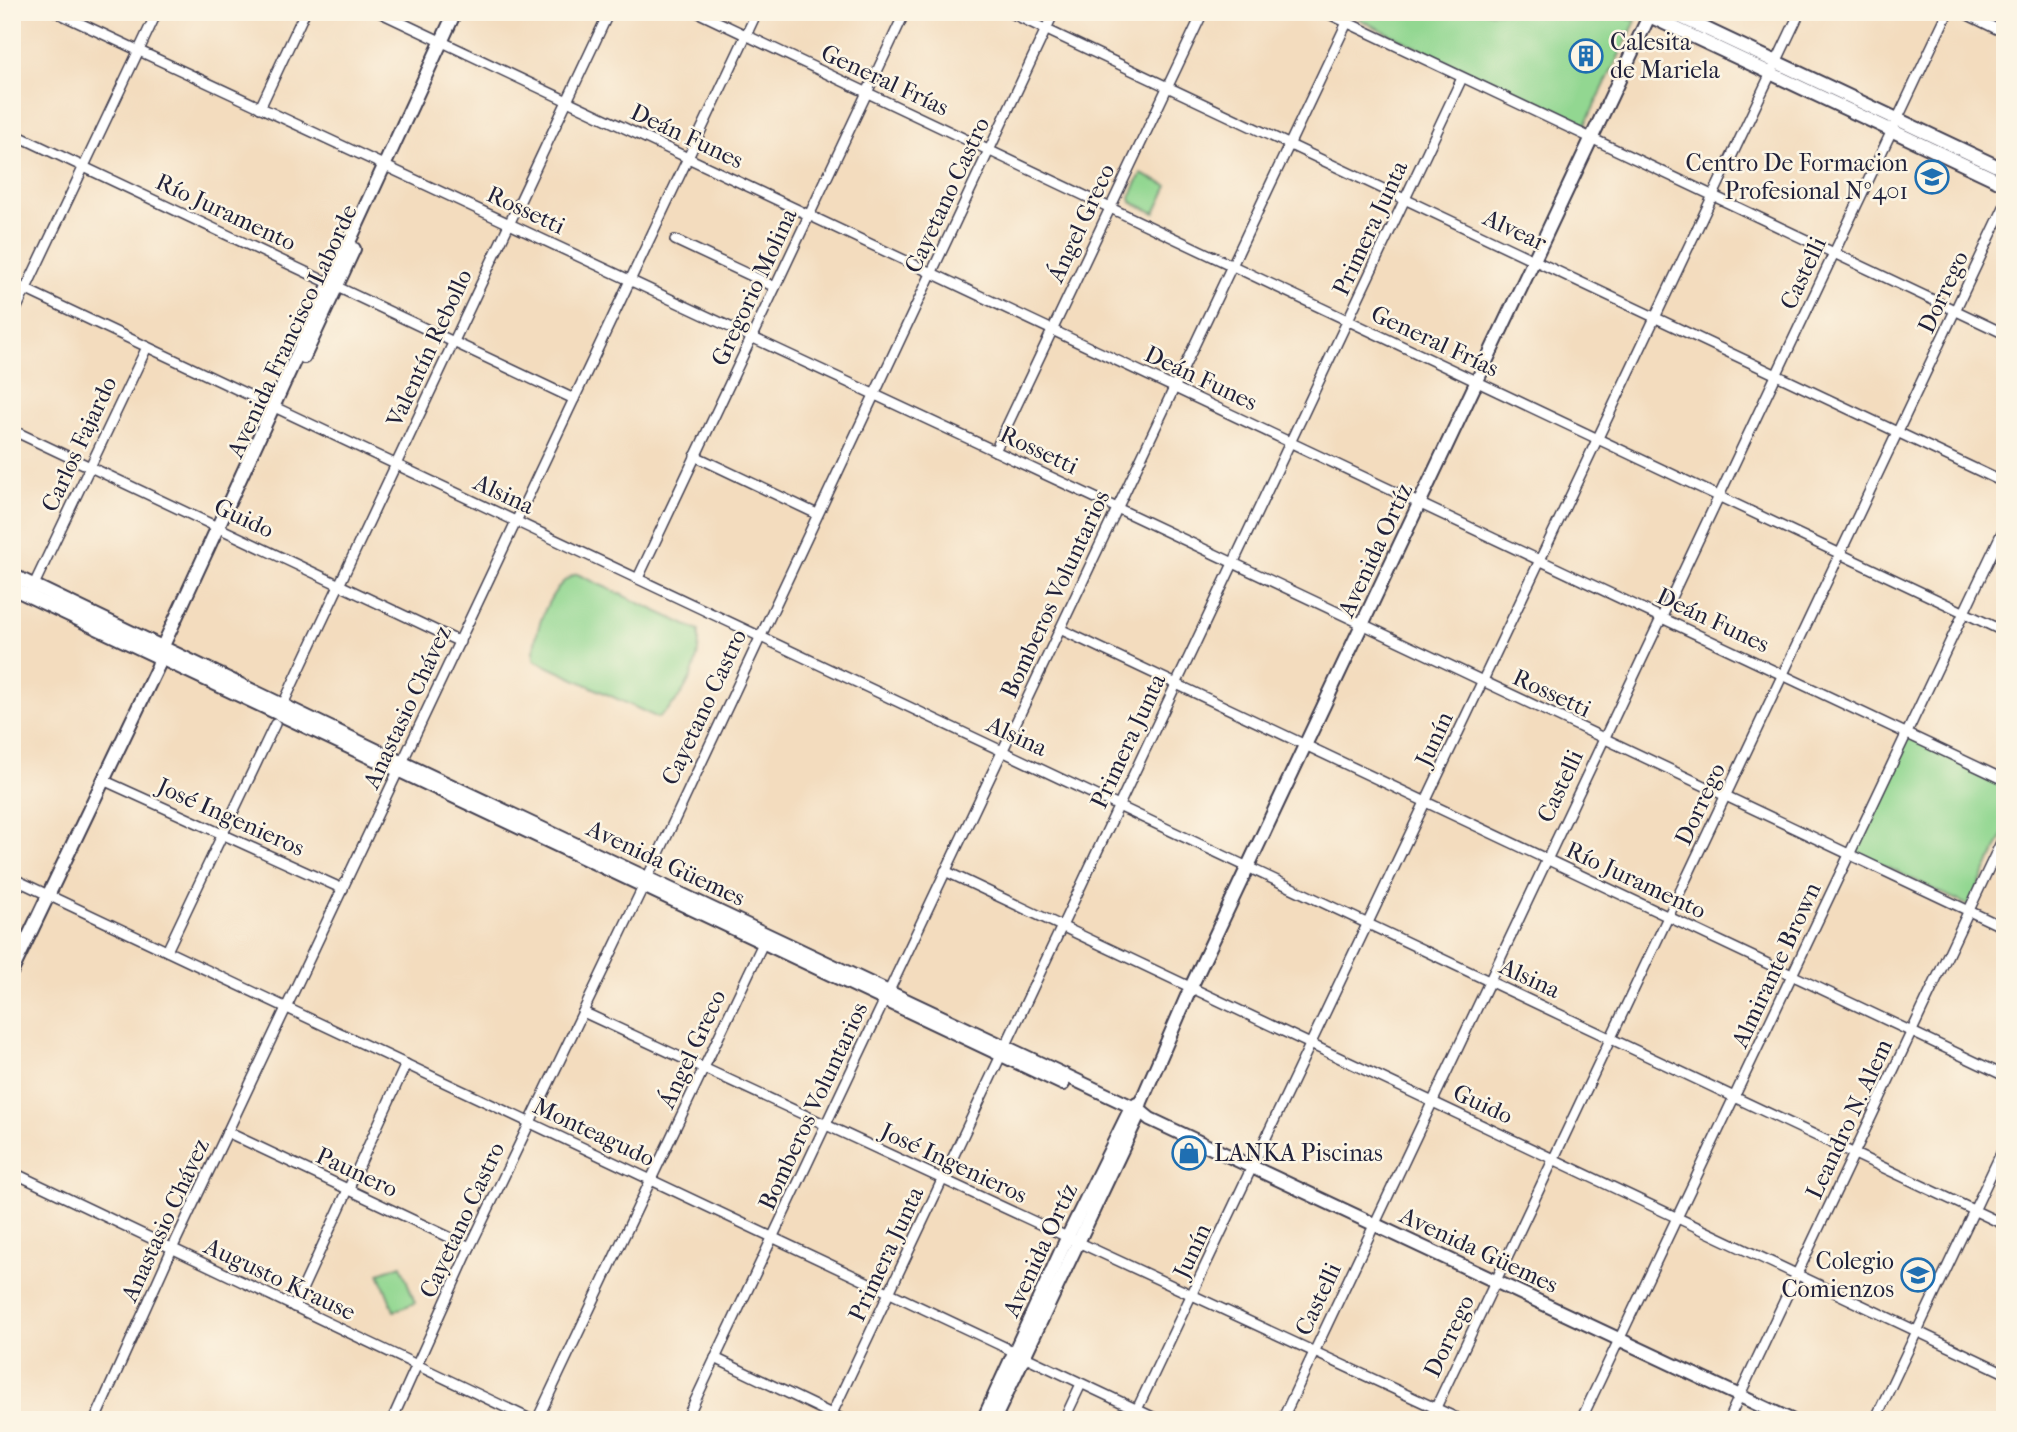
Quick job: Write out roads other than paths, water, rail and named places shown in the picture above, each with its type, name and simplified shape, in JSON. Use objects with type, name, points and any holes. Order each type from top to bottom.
[{"type":"main road","name":"Avenida Francisco Laborde","points":[[12,971],[162,657],[444,43],[455,12]]},
{"type":"main road","name":"Avenida Francisco Laborde","points":[[444,43],[464,12]]},
{"type":"main road","points":[[1670,12],[1776,61],[2005,184]]},
{"type":"main road","points":[[1647,14],[1771,74],[2005,170]]},
{"type":"main road","name":"Avenida Ortíz","points":[[994,1420],[1072,1240],[1138,1112],[1191,987],[1592,139],[1647,14]]},
{"type":"main road","points":[[12,575],[31,590]]},
{"type":"main road","points":[[12,588],[31,590]]},
{"type":"main road","name":"Avenida Güemes","points":[[31,590],[162,657],[1791,1420]]},
{"type":"main road","name":"Avenida Ortíz","points":[[984,1420],[1020,1355]]},
{"type":"street","name":"Rossetti","points":[[56,12],[1117,508],[2005,928]]},
{"type":"street","points":[[12,317],[157,12]]},
{"type":"street","points":[[260,108],[305,12]]},
{"type":"street","name":"Deán Funes","points":[[379,12],[2005,780]]},
{"type":"street","name":"Valentín Rebollo","points":[[285,700],[609,12]]},
{"type":"street","name":"General Frías","points":[[697,12],[2005,632]]},
{"type":"street","name":"Anastasio Chávez","points":[[95,1420],[227,1132],[757,12]]},
{"type":"street","name":"Gregorio Molina","points":[[638,578],[905,12]]},
{"type":"street","name":"Alvear","points":[[1009,12],[2005,483]]},
{"type":"street","name":"Cayetano Castro","points":[[392,1420],[470,1247],[1054,12]]},
{"type":"street","name":"Ángel Greco","points":[[995,451],[1203,12]]},
{"type":"street","points":[[1325,12],[2005,334]]},
{"type":"street","name":"Bomberos Voluntarios","points":[[686,1420],[1352,12]]},
{"type":"street","name":"Junín","points":[[1132,1420],[1800,12]]},
{"type":"street","name":"Castelli","points":[[1282,1420],[1948,12]]},
{"type":"street","points":[[1962,12],[2005,33]]},
{"type":"street","name":"Primera Junta","points":[[831,1417],[1462,78]]},
{"type":"street","name":"Río Juramento","points":[[12,133],[574,399]]},
{"type":"street","name":"Dorrego","points":[[1430,1420],[2005,205]]},
{"type":"street","points":[[676,240],[775,287]]},
{"type":"street","name":"Alsina","points":[[12,283],[2005,1224]]},
{"type":"street","name":"Carlos Fajardo","points":[[31,590],[147,347]]},
{"type":"street","name":"Guido","points":[[12,430],[460,642]]},
{"type":"street","points":[[695,456],[817,514]]},
{"type":"street","name":"Almirante Brown","points":[[1581,1420],[2005,526]]},
{"type":"street","name":"Río Juramento","points":[[1060,629],[2005,1076]]},
{"type":"street","points":[[167,951],[275,724]]},
{"type":"street","name":"José Ingenieros","points":[[103,780],[343,889]]},
{"type":"street","name":"Leandro N. Alem","points":[[1728,1420],[2005,834]]},
{"type":"street","name":"Guido","points":[[946,871],[2005,1373]]},
{"type":"street","name":"Monteagudo","points":[[12,878],[1159,1420]]},
{"type":"street","name":"Ángel Greco","points":[[537,1420],[766,939]]},
{"type":"street","name":"José Ingenieros","points":[[583,1012],[1461,1420]]},
{"type":"street","points":[[294,1307],[406,1064]]},
{"type":"street","name":"Paunero","points":[[227,1132],[470,1247]]},
{"type":"street","points":[[1875,1420],[2005,1145]]},
{"type":"street","name":"Augusto Krause","points":[[12,1172],[531,1420]]},
{"type":"street","points":[[715,1358],[831,1417],[844,1420]]},
{"type":"street","points":[[1064,1420],[1081,1384]]},
{"type":"place","name":"Calesita de Mariela","points":[[1586,56]]},
{"type":"place","name":"Centro De Formacion Profesional Nº401","points":[[1932,177]]},
{"type":"place","name":"LANKA Piscinas","points":[[1189,1153]]},
{"type":"place","name":"Colegio Comienzos","points":[[1918,1275]]}]
